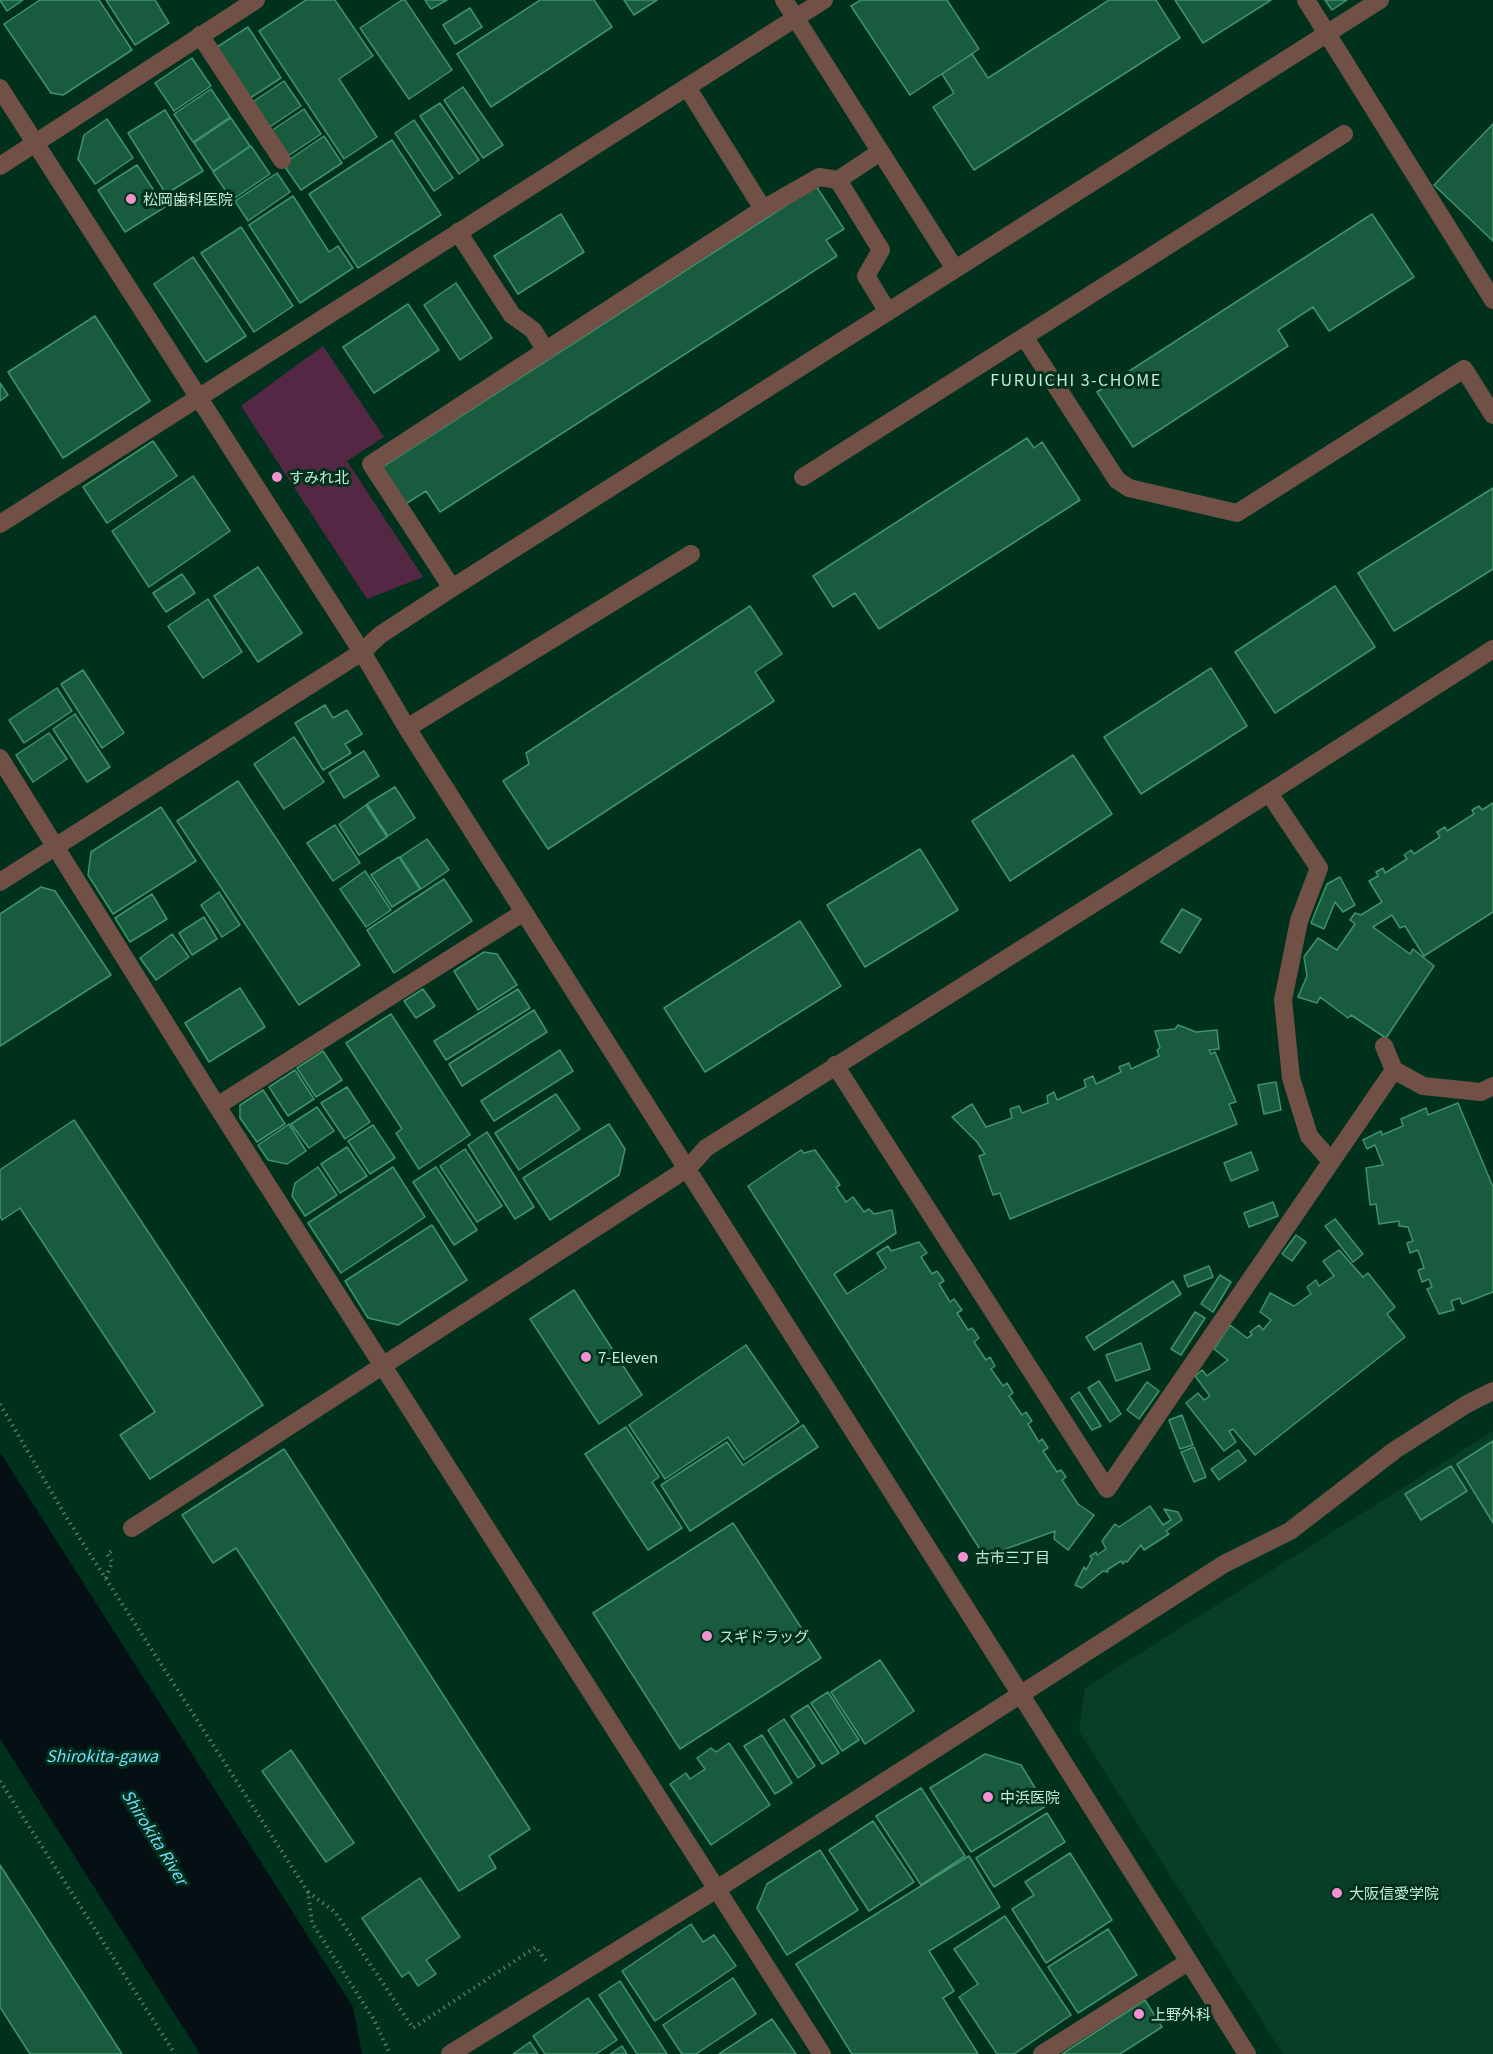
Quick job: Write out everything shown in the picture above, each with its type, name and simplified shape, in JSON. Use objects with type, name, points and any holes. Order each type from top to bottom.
[{"type":"street","points":[[0,166],[256,0]]},
{"type":"street","points":[[784,0],[955,269]]},
{"type":"street","points":[[0,524],[824,0]]},
{"type":"street","points":[[1306,0],[1493,300]]},
{"type":"street","points":[[0,882],[362,652],[380,635],[452,588],[1380,0]]},
{"type":"street","points":[[200,35],[282,160]]},
{"type":"street","points":[[687,87],[763,209]]},
{"type":"street","points":[[0,88],[362,652],[407,728],[688,1168],[1247,2054]]},
{"type":"street","points":[[803,477],[1344,134]]},
{"type":"street","points":[[452,588],[371,464],[763,209],[819,177],[838,180],[880,152]]},
{"type":"street","points":[[838,180],[881,249],[866,276],[888,312]]},
{"type":"street","points":[[458,232],[512,315],[533,330],[546,351]]},
{"type":"street","points":[[1025,338],[1117,480],[1129,488],[1237,513],[1464,369],[1493,415]]},
{"type":"street","points":[[407,728],[691,554]]},
{"type":"street","points":[[132,1528],[688,1168],[706,1148],[1269,794],[1493,649]]},
{"type":"street","points":[[0,758],[217,1106],[822,2054]]},
{"type":"street","points":[[1269,794],[1319,868],[1299,921],[1283,1000],[1291,1078],[1309,1136],[1331,1161]]},
{"type":"street","points":[[217,1106],[524,912]]},
{"type":"street","points":[[1384,1046],[1394,1070],[1423,1086],[1481,1092],[1493,1086]]},
{"type":"street","points":[[835,1065],[1107,1489],[1394,1070]]},
{"type":"street","points":[[450,2054],[717,1889],[1224,1564],[1290,1531],[1395,1450],[1467,1404],[1493,1391]]},
{"type":"street","points":[[1042,2054],[1188,1962]]},
{"type":"path","points":[[0,1404],[68,1520],[308,1892],[335,1911],[413,2028],[536,1947],[547,1963]]},
{"type":"path","points":[[106,1578],[112,1562],[106,1554],[115,1549]]},
{"type":"path","points":[[0,1781],[175,2054]]},
{"type":"path","points":[[308,1892],[312,1923],[374,2020],[390,2054]]},
{"type":"shaded area","points":[[323,346],[384,437],[347,461],[423,577],[367,599],[241,406]]},
{"type":"shaded area","name":"大阪信愛学院","points":[[1493,1431],[1493,2054],[1283,2054],[1079,1731],[1085,1688]]},
{"type":"water","name":"Shirokita-gawa","points":[[0,1452],[353,2007],[362,2054],[200,2054],[0,1739]]},
{"type":"building","points":[[0,0],[23,0],[7,11]]},
{"type":"building","points":[[40,0],[99,0],[132,50],[63,95],[51,93],[4,24]]},
{"type":"building","points":[[106,0],[155,0],[169,23],[135,45]]},
{"type":"building","points":[[306,0],[335,0],[373,56],[339,79],[377,137],[344,159],[259,31]]},
{"type":"building","points":[[405,0],[452,70],[409,99],[360,28]]},
{"type":"building","points":[[425,0],[447,0],[431,9]]},
{"type":"building","points":[[540,0],[594,0],[612,27],[491,107],[457,54]]},
{"type":"building","points":[[624,0],[657,0],[634,15]]},
{"type":"building","points":[[861,0],[947,0],[979,49],[910,95],[851,6]]},
{"type":"building","points":[[1109,0],[1156,0],[1180,38],[974,170],[933,107],[954,93],[942,74],[972,54],[988,78]]},
{"type":"building","points":[[1175,0],[1271,0],[1203,43]]},
{"type":"building","points":[[1325,0],[1347,0],[1332,10]]},
{"type":"building","points":[[470,8],[482,27],[455,44],[443,25]]},
{"type":"building","points":[[248,27],[281,78],[250,98],[217,47]]},
{"type":"building","points":[[192,58],[211,86],[174,111],[155,83]]},
{"type":"building","points":[[284,81],[301,106],[268,128],[251,103]]},
{"type":"building","points":[[463,87],[503,145],[483,158],[444,100]]},
{"type":"building","points":[[211,89],[230,117],[193,142],[174,114]]},
{"type":"building","points":[[440,103],[479,160],[459,174],[420,116]]},
{"type":"building","points":[[304,109],[321,134],[288,156],[271,131]]},
{"type":"building","points":[[165,110],[203,171],[166,194],[128,133]]},
{"type":"building","points":[[231,118],[250,146],[213,171],[194,143]]},
{"type":"building","points":[[107,119],[133,158],[95,184],[78,159],[84,135]]},
{"type":"building","points":[[414,120],[453,178],[434,191],[395,133]]},
{"type":"building","points":[[1493,124],[1493,241],[1434,185]]},
{"type":"building","points":[[324,136],[342,163],[301,190],[283,164]]},
{"type":"building","points":[[392,140],[441,215],[358,268],[309,194]]},
{"type":"building","points":[[251,146],[270,174],[232,200],[213,172]]},
{"type":"building","name":"松岡歯科医院","points":[[137,165],[165,207],[125,232],[98,190]]},
{"type":"building","points":[[277,173],[290,192],[248,221],[235,201]]},
{"type":"building","points":[[816,186],[844,229],[826,240],[837,256],[440,512],[426,491],[404,505],[381,468]]},
{"type":"building","points":[[293,196],[329,252],[338,246],[353,268],[300,303],[249,225]]},
{"type":"building","points":[[561,214],[584,252],[518,294],[494,256]]},
{"type":"building","points":[[1372,214],[1414,277],[1329,331],[1313,307],[1278,330],[1288,346],[1133,447],[1097,392]]},
{"type":"building","points":[[241,227],[293,306],[254,332],[201,253]]},
{"type":"building","points":[[193,257],[246,336],[206,362],[154,284]]},
{"type":"building","points":[[456,283],[492,338],[460,360],[424,305]]},
{"type":"building","points":[[408,304],[439,350],[374,393],[343,347]]},
{"type":"building","points":[[95,316],[150,401],[63,458],[8,372]]},
{"type":"building","points":[[0,383],[8,395],[0,401]]},
{"type":"building","points":[[1027,438],[1034,448],[1042,442],[1080,500],[879,629],[855,593],[833,607],[813,576]]},
{"type":"building","points":[[153,441],[177,476],[107,523],[83,487]]},
{"type":"building","points":[[193,476],[230,531],[149,587],[112,531]]},
{"type":"building","points":[[1493,488],[1493,569],[1394,631],[1358,573]]},
{"type":"building","points":[[258,567],[302,633],[258,662],[214,596]]},
{"type":"building","points":[[182,574],[195,593],[166,612],[153,593]]},
{"type":"building","points":[[1335,586],[1375,647],[1275,713],[1235,652]]},
{"type":"building","points":[[208,599],[242,652],[203,678],[168,626]]},
{"type":"building","points":[[750,606],[782,654],[755,672],[774,701],[548,849],[503,781],[529,764],[526,753]]},
{"type":"building","points":[[1211,668],[1247,726],[1141,794],[1104,737]]},
{"type":"building","points":[[83,670],[124,733],[102,748],[61,684]]},
{"type":"building","points":[[57,688],[72,711],[24,743],[9,720]]},
{"type":"building","points":[[325,705],[333,718],[347,710],[362,734],[345,744],[351,753],[323,770],[295,723]]},
{"type":"building","points":[[75,714],[110,767],[87,782],[53,729]]},
{"type":"building","points":[[49,733],[67,759],[33,782],[16,755]]},
{"type":"building","points":[[294,737],[324,782],[284,809],[254,764]]},
{"type":"building","points":[[364,751],[379,776],[344,798],[329,773]]},
{"type":"building","points":[[1073,755],[1112,814],[1010,881],[972,821]]},
{"type":"building","points":[[238,781],[360,965],[299,1005],[177,821]]},
{"type":"building","points":[[395,787],[415,818],[388,836],[367,804]]},
{"type":"building","points":[[1493,803],[1493,912],[1424,956],[1405,926],[1400,928],[1392,915],[1373,927],[1410,954],[1413,949],[1434,966],[1386,1038],[1351,1015],[1348,1018],[1320,997],[1317,1003],[1298,997],[1307,976],[1304,957],[1318,938],[1337,950],[1355,924],[1350,920],[1355,913],[1361,915],[1382,902],[1369,881],[1378,876],[1376,872],[1383,868],[1385,873],[1407,859],[1404,855],[1411,850],[1414,854],[1440,837],[1437,832],[1445,827],[1447,831],[1474,814],[1472,810],[1479,806],[1482,810]]},
{"type":"building","points":[[366,805],[387,837],[359,855],[339,824]]},
{"type":"building","points":[[161,807],[196,861],[113,914],[88,875],[91,852]]},
{"type":"building","points":[[335,825],[360,863],[333,881],[307,843]]},
{"type":"building","points":[[427,839],[449,870],[421,889],[400,857]]},
{"type":"building","points":[[920,849],[958,910],[865,967],[827,905]]},
{"type":"building","points":[[399,857],[420,889],[392,907],[371,875]]},
{"type":"building","points":[[365,871],[391,910],[366,927],[340,889]]},
{"type":"building","points":[[1340,877],[1355,905],[1343,912],[1335,902],[1324,929],[1311,923],[1327,884]]},
{"type":"building","points":[[444,879],[472,921],[394,973],[367,930]]},
{"type":"building","points":[[41,887],[55,891],[111,975],[0,1046],[0,914]]},
{"type":"building","points":[[219,892],[240,925],[222,937],[201,905]]},
{"type":"building","points":[[152,894],[167,919],[130,942],[115,918]]},
{"type":"building","points":[[1182,909],[1201,919],[1180,953],[1161,942]]},
{"type":"building","points":[[204,917],[217,939],[192,955],[179,933]]},
{"type":"building","points":[[800,921],[841,986],[705,1072],[664,1008]]},
{"type":"building","points":[[172,934],[189,957],[156,980],[140,958]]},
{"type":"building","points":[[484,952],[497,954],[517,985],[478,1010],[454,971]]},
{"type":"building","points":[[240,988],[265,1027],[209,1062],[185,1023]]},
{"type":"building","points":[[423,989],[435,1006],[416,1018],[404,1001]]},
{"type":"building","points":[[518,989],[530,1008],[446,1060],[434,1041]]},
{"type":"building","points":[[534,1010],[547,1032],[462,1086],[449,1064]]},
{"type":"building","points":[[391,1014],[470,1135],[419,1169],[396,1133],[402,1129],[346,1043]]},
{"type":"building","points":[[1178,1025],[1196,1032],[1217,1030],[1219,1049],[1209,1050],[1211,1054],[1215,1052],[1236,1102],[1229,1104],[1237,1124],[1010,1219],[1000,1193],[993,1195],[979,1156],[985,1154],[977,1142],[952,1117],[972,1104],[986,1127],[1012,1118],[1010,1109],[1019,1106],[1022,1113],[1048,1103],[1047,1096],[1054,1092],[1057,1100],[1086,1087],[1084,1080],[1093,1076],[1096,1084],[1121,1072],[1119,1067],[1129,1063],[1131,1069],[1159,1056],[1157,1050],[1160,1048],[1155,1031],[1175,1029]]},
{"type":"building","points":[[560,1050],[573,1071],[494,1121],[481,1101]]},
{"type":"building","points":[[323,1051],[342,1080],[316,1097],[297,1068]]},
{"type":"building","points":[[295,1070],[314,1099],[288,1116],[269,1087]]},
{"type":"building","points":[[1276,1082],[1281,1110],[1264,1114],[1258,1085]]},
{"type":"building","points":[[347,1087],[370,1122],[345,1139],[321,1103]]},
{"type":"building","points":[[263,1090],[285,1124],[257,1142],[240,1118],[240,1105]]},
{"type":"building","points":[[556,1094],[580,1129],[519,1170],[495,1133]]},
{"type":"building","points":[[1458,1103],[1493,1187],[1493,1292],[1462,1304],[1460,1298],[1451,1301],[1454,1310],[1439,1314],[1427,1289],[1432,1287],[1429,1279],[1422,1282],[1418,1270],[1424,1268],[1418,1250],[1410,1253],[1407,1243],[1413,1241],[1408,1227],[1399,1226],[1399,1221],[1379,1224],[1376,1204],[1370,1205],[1366,1168],[1383,1165],[1375,1145],[1367,1149],[1363,1140],[1381,1131],[1382,1135],[1403,1126],[1401,1119],[1426,1108],[1428,1115]]},
{"type":"building","points":[[317,1107],[334,1131],[309,1148],[291,1124]]},
{"type":"building","points":[[74,1120],[263,1405],[150,1479],[120,1435],[155,1412],[20,1208],[2,1220],[0,1216],[0,1170]]},
{"type":"building","points":[[289,1124],[306,1151],[287,1164],[268,1160],[258,1145]]},
{"type":"building","points":[[609,1124],[625,1149],[619,1175],[550,1220],[523,1178]]},
{"type":"building","points":[[373,1125],[395,1158],[370,1174],[348,1141]]},
{"type":"building","points":[[487,1132],[534,1207],[515,1219],[468,1145]]},
{"type":"building","points":[[347,1147],[367,1176],[340,1193],[321,1164]]},
{"type":"building","points":[[465,1149],[502,1206],[477,1222],[440,1166]]},
{"type":"building","points":[[801,1150],[804,1153],[815,1150],[840,1185],[836,1187],[846,1202],[853,1197],[864,1212],[869,1209],[874,1214],[892,1210],[896,1233],[834,1274],[847,1294],[886,1268],[877,1253],[888,1246],[891,1251],[919,1242],[927,1253],[921,1257],[932,1274],[937,1271],[944,1281],[939,1284],[950,1302],[954,1299],[962,1310],[957,1313],[968,1330],[972,1328],[979,1338],[974,1342],[986,1360],[990,1357],[995,1366],[991,1369],[1003,1386],[1007,1383],[1013,1393],[1009,1396],[1022,1415],[1026,1412],[1032,1421],[1028,1424],[1039,1442],[1042,1439],[1048,1448],[1043,1451],[1057,1472],[1061,1470],[1066,1477],[1062,1480],[1078,1504],[1094,1515],[1068,1550],[1054,1539],[1055,1531],[1000,1551],[1003,1559],[990,1565],[748,1186]]},
{"type":"building","points":[[1251,1152],[1258,1170],[1231,1181],[1224,1163]]},
{"type":"building","points":[[318,1167],[337,1195],[305,1216],[292,1196],[295,1183]]},
{"type":"building","points":[[393,1167],[425,1217],[341,1273],[308,1223]]},
{"type":"building","points":[[436,1167],[477,1230],[454,1245],[413,1182]]},
{"type":"building","points":[[1273,1202],[1278,1216],[1249,1227],[1244,1213]]},
{"type":"building","points":[[1335,1219],[1363,1254],[1353,1262],[1325,1226]]},
{"type":"building","points":[[432,1225],[467,1280],[398,1325],[368,1318],[345,1281]]},
{"type":"building","points":[[1296,1235],[1306,1242],[1292,1261],[1282,1254]]},
{"type":"building","points":[[1339,1250],[1363,1277],[1368,1273],[1395,1307],[1387,1314],[1405,1337],[1255,1455],[1233,1429],[1229,1431],[1236,1442],[1224,1451],[1186,1403],[1198,1393],[1204,1400],[1210,1396],[1195,1376],[1202,1370],[1207,1376],[1228,1360],[1214,1349],[1230,1325],[1247,1338],[1252,1335],[1250,1332],[1259,1325],[1263,1330],[1271,1320],[1260,1312],[1270,1293],[1294,1306],[1311,1294],[1307,1287],[1316,1280],[1319,1286],[1334,1276],[1323,1261]]},
{"type":"building","points":[[1209,1266],[1213,1277],[1188,1287],[1184,1276]]},
{"type":"building","points":[[1220,1275],[1231,1282],[1213,1312],[1201,1304]]},
{"type":"building","points":[[1173,1281],[1181,1294],[1094,1350],[1086,1337]]},
{"type":"building","name":"7-Eleven","points":[[574,1290],[642,1395],[599,1424],[530,1319]]},
{"type":"building","points":[[1195,1312],[1205,1318],[1181,1355],[1171,1349]]},
{"type":"building","points":[[1141,1343],[1150,1369],[1116,1381],[1106,1355]]},
{"type":"building","points":[[746,1345],[799,1422],[744,1460],[728,1437],[665,1479],[629,1425]]},
{"type":"building","points":[[1099,1381],[1121,1414],[1110,1422],[1088,1388]]},
{"type":"building","points":[[1147,1382],[1159,1391],[1139,1419],[1127,1410]]},
{"type":"building","points":[[1079,1392],[1101,1426],[1092,1430],[1071,1398]]},
{"type":"building","points":[[1182,1415],[1193,1445],[1180,1449],[1169,1420]]},
{"type":"building","points":[[803,1425],[818,1447],[690,1531],[661,1485],[727,1442],[743,1465]]},
{"type":"building","points":[[626,1427],[659,1477],[652,1482],[682,1528],[648,1550],[585,1454]]},
{"type":"building","points":[[1493,1441],[1493,1523],[1457,1464]]},
{"type":"building","points":[[1194,1447],[1206,1477],[1194,1482],[1181,1452]]},
{"type":"building","points":[[284,1449],[530,1829],[489,1856],[496,1868],[459,1891],[236,1548],[213,1563],[182,1515]]},
{"type":"building","points":[[1238,1450],[1246,1461],[1219,1480],[1211,1469]]},
{"type":"building","points":[[1451,1466],[1467,1491],[1421,1520],[1405,1494]]},
{"type":"building","points":[[1150,1506],[1163,1525],[1171,1520],[1164,1509],[1178,1512],[1182,1520],[1166,1531],[1169,1534],[1144,1550],[1141,1545],[1127,1562],[1123,1564],[1121,1561],[1107,1570],[1108,1572],[1103,1571],[1082,1588],[1075,1585],[1084,1567],[1086,1570],[1092,1559],[1090,1556],[1096,1552],[1097,1555],[1106,1549],[1102,1541],[1115,1524],[1119,1527]]},
{"type":"building","name":"スギドラッグ","points":[[733,1523],[821,1658],[680,1749],[593,1613]]},
{"type":"building","points":[[880,1660],[914,1711],[865,1744],[831,1692]]},
{"type":"building","points":[[828,1692],[859,1740],[842,1751],[811,1703]]},
{"type":"building","points":[[808,1705],[839,1753],[822,1764],[791,1716]]},
{"type":"building","points":[[784,1719],[815,1766],[798,1778],[768,1730]]},
{"type":"building","points":[[762,1735],[792,1783],[775,1794],[744,1746]]},
{"type":"building","points":[[729,1743],[770,1805],[711,1845],[670,1784],[686,1773],[690,1779],[705,1769],[697,1758],[711,1748],[716,1752]]},
{"type":"building","points":[[291,1750],[354,1843],[326,1862],[262,1771]]},
{"type":"building","name":"中浜医院","points":[[985,1754],[1021,1765],[1046,1806],[971,1852],[930,1788]]},
{"type":"building","points":[[921,1788],[965,1856],[921,1885],[876,1816]]},
{"type":"building","points":[[1047,1813],[1065,1842],[994,1887],[976,1858]]},
{"type":"building","points":[[873,1821],[914,1882],[869,1911],[829,1850]]},
{"type":"building","points":[[820,1850],[858,1910],[787,1955],[757,1908],[767,1884]]},
{"type":"building","points":[[1070,1853],[1112,1920],[1046,1963],[1012,1909],[1034,1895],[1025,1882]]},
{"type":"building","points":[[969,1856],[1000,1907],[929,1951],[954,1991],[943,1998],[978,2054],[852,2054],[796,1964]]},
{"type":"building","points":[[0,1865],[122,2054],[30,2054],[0,2007]]},
{"type":"building","points":[[420,1878],[460,1937],[426,1960],[436,1974],[418,1986],[409,1972],[402,1977],[362,1918]]},
{"type":"building","points":[[1005,1916],[1071,2015],[1014,2054],[997,2054],[959,1997],[978,1984],[954,1949]]},
{"type":"building","points":[[691,1924],[703,1942],[714,1935],[736,1966],[655,2021],[622,1971]]},
{"type":"building","points":[[1108,1929],[1137,1975],[1078,2013],[1048,1967]]},
{"type":"building","points":[[733,1978],[756,2014],[696,2054],[682,2054],[663,2025]]},
{"type":"building","points":[[620,1981],[667,2054],[637,2054],[599,1995]]},
{"type":"building","points":[[588,1998],[617,2040],[596,2054],[545,2054],[533,2036]]},
{"type":"building","name":"上野外科","points":[[1145,2000],[1162,2027],[1120,2054],[1062,2054]]},
{"type":"building","points":[[772,2019],[796,2054],[719,2054]]},
{"type":"building","points":[[530,2042],[538,2054],[513,2054]]},
{"type":"building","points":[[622,2046],[627,2054],[610,2054]]},
{"type":"place","name":"松岡歯科医院","points":[[131,199]]},
{"type":"place","name":"すみれ北","points":[[277,477]]},
{"type":"place","name":"7-Eleven","points":[[586,1357]]},
{"type":"place","name":"古市三丁目","points":[[963,1557]]},
{"type":"place","name":"スギドラッグ","points":[[707,1636]]},
{"type":"place","name":"中浜医院","points":[[988,1797]]},
{"type":"place","name":"大阪信愛学院","points":[[1337,1893]]},
{"type":"place","name":"上野外科","points":[[1139,2014]]},
{"type":"district","name":"FURUICHI 3-CHOME","points":[[1076,380]]},
{"type":"water label","name":"Shirokita River","points":[[155,1837]]}]
